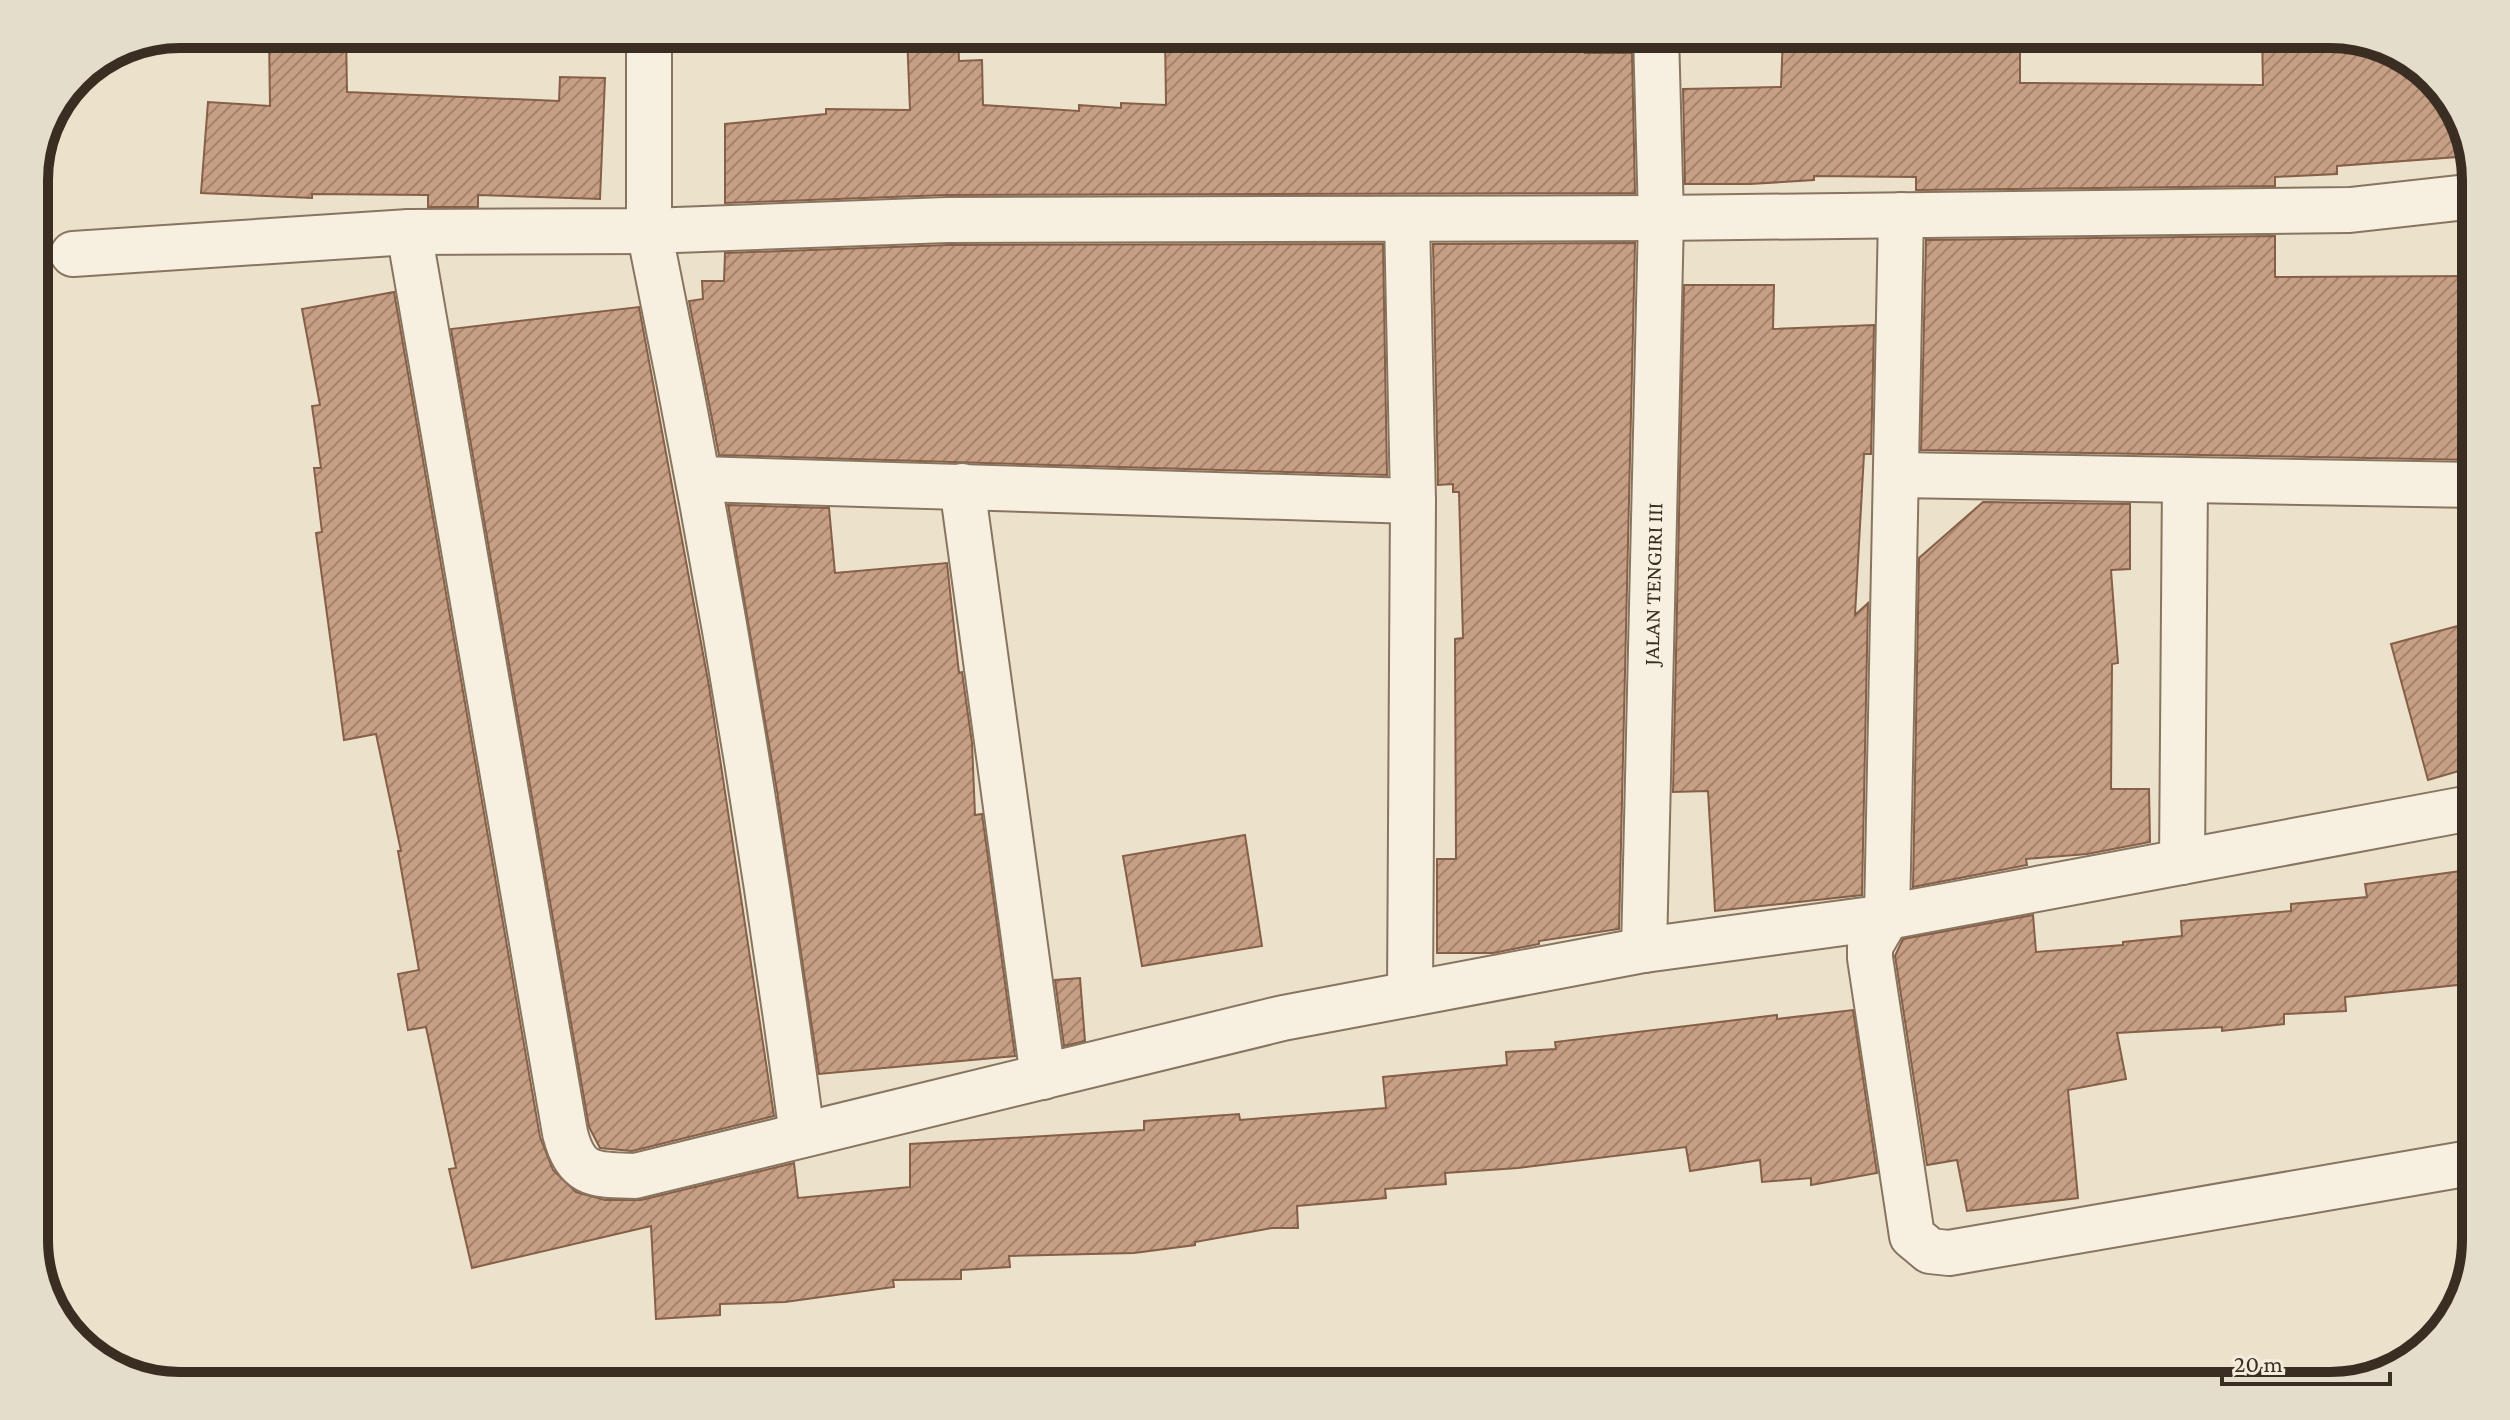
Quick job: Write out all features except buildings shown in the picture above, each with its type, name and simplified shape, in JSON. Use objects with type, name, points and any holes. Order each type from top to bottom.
[{"type":"street","points":[[649,48],[649,231],[700,479],[780,974],[802,1135]]},
{"type":"street","name":"JALAN TENGIRI III","points":[[1644,950],[1661,218],[1656,48]]},
{"type":"street","points":[[73,254],[409,232],[649,231],[947,220],[1661,218],[2350,210],[2462,198]]},
{"type":"street","points":[[1901,215],[1887,917],[1870,946],[1870,970],[1912,1236],[1930,1251],[1949,1253],[2462,1164]]},
{"type":"street","points":[[1407,219],[1413,501],[1410,994]]},
{"type":"street","points":[[409,232],[570,1153],[579,1166],[598,1175],[635,1176],[1283,1018],[1644,950],[1887,917],[2462,810]]},
{"type":"street","points":[[1897,475],[2462,485]]},
{"type":"street","points":[[700,479],[1413,501]]},
{"type":"street","points":[[2182,862],[2185,480]]},
{"type":"street","points":[[962,486],[1043,1077]]}]
